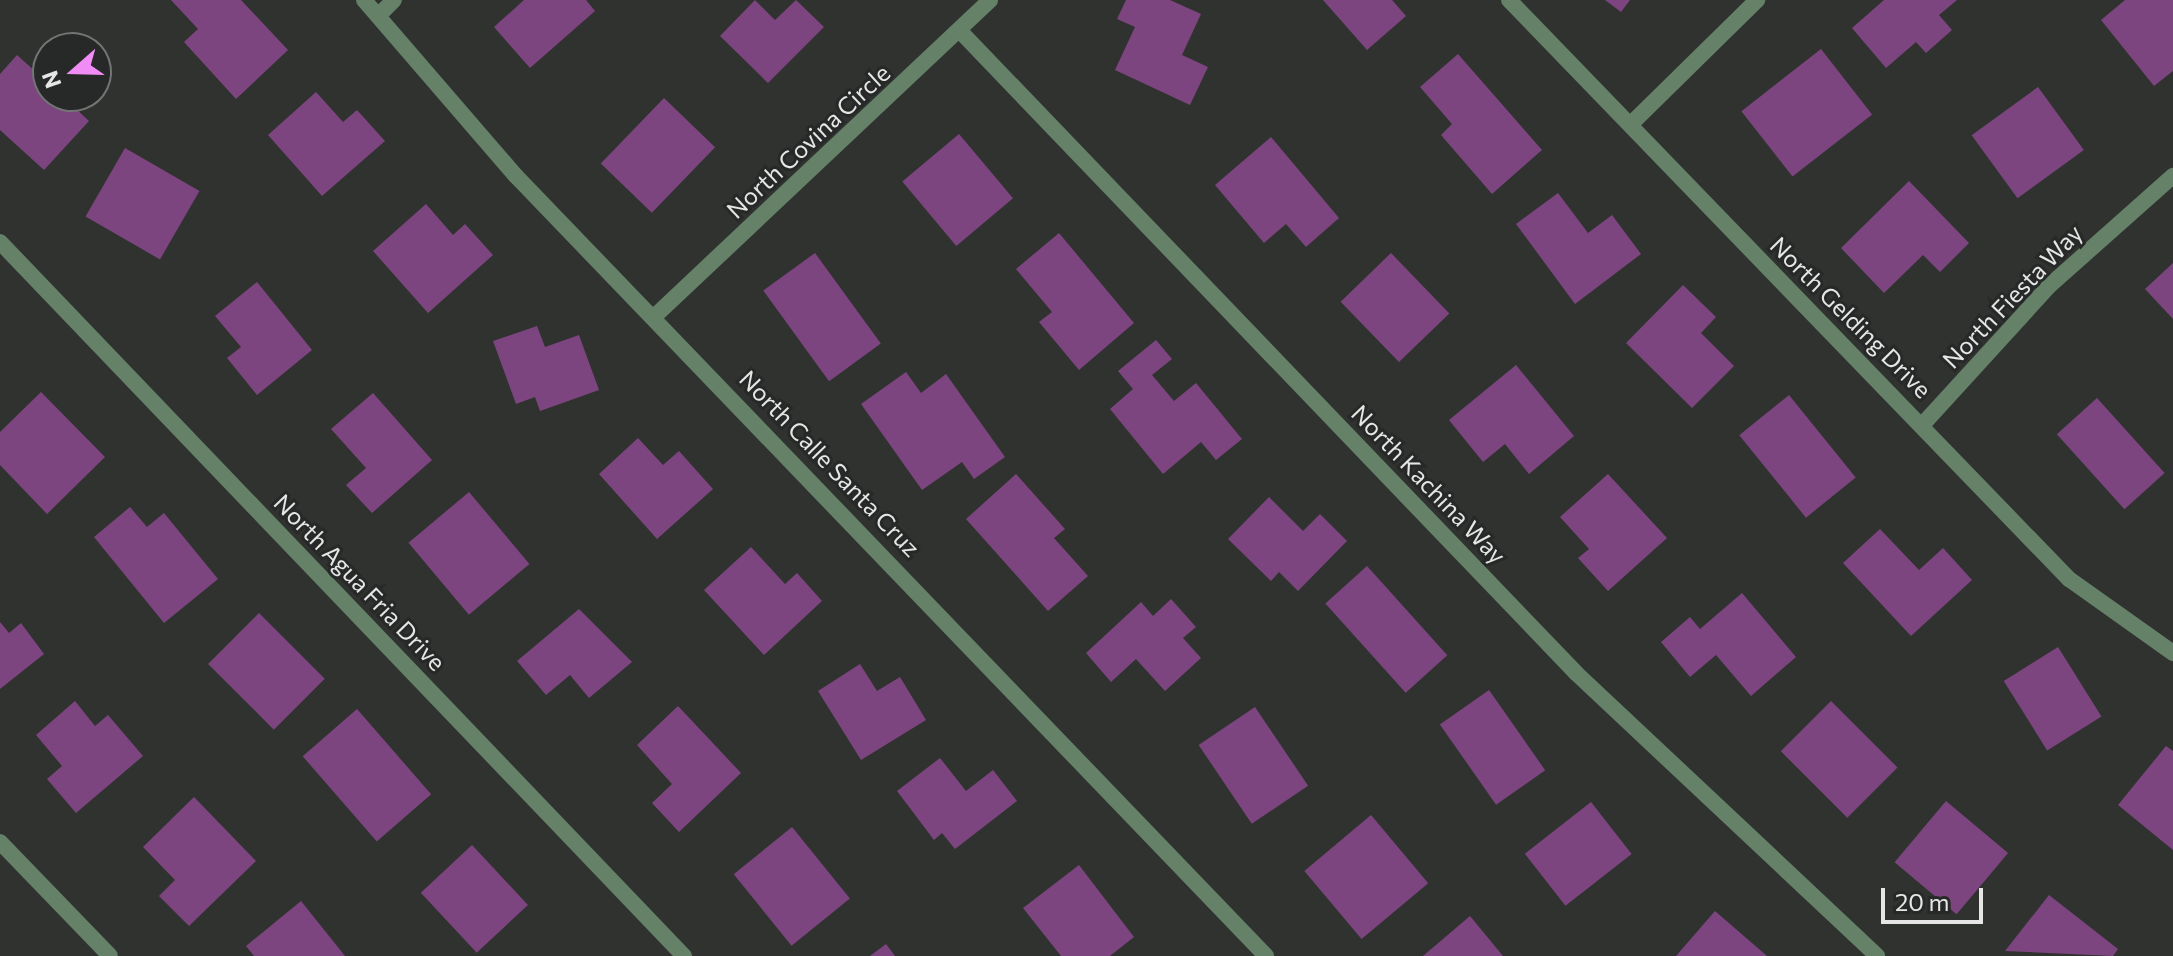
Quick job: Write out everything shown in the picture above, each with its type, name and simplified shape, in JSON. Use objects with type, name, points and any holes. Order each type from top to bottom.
[{"type":"street","name":"North Calle Santa Cruz","points":[[364,0],[516,176],[656,315],[1266,956]]},
{"type":"street","points":[[379,15],[394,0]]},
{"type":"street","name":"North Covina Circle","points":[[656,315],[990,0]]},
{"type":"street","name":"North Gelding Drive","points":[[1509,0],[1634,121],[1727,228],[1924,423],[2069,579],[2173,653]]},
{"type":"street","points":[[1634,121],[1757,0]]},
{"type":"street","name":"North Kachina Way","points":[[960,31],[1576,673],[1877,956]]},
{"type":"street","name":"North Fiesta Way","points":[[1924,423],[2049,286],[2173,176]]},
{"type":"street","name":"North Agua Fria Drive","points":[[0,242],[684,956]]},
{"type":"street","points":[[0,842],[110,956]]},
{"type":"building","points":[[171,0],[241,0],[288,50],[236,99],[184,42],[198,29]]},
{"type":"building","points":[[524,0],[586,0],[595,11],[530,68],[494,27]]},
{"type":"building","points":[[755,0],[775,20],[796,0],[824,27],[768,83],[720,36]]},
{"type":"building","points":[[1126,0],[1170,0],[1201,14],[1182,55],[1208,67],[1190,105],[1115,70],[1135,27],[1117,19]]},
{"type":"building","points":[[1323,0],[1392,0],[1406,16],[1367,50]]},
{"type":"building","points":[[1605,0],[1630,0],[1621,12]]},
{"type":"building","points":[[1884,0],[1957,0],[1939,15],[1952,30],[1926,53],[1916,42],[1886,68],[1852,28]]},
{"type":"building","points":[[2125,0],[2173,0],[2173,71],[2154,86],[2101,20]]},
{"type":"building","points":[[1821,49],[1872,114],[1793,177],[1741,111]]},
{"type":"building","points":[[1458,54],[1542,150],[1492,194],[1441,135],[1452,124],[1420,87]]},
{"type":"building","points":[[17,55],[32,69],[32,112],[79,112],[89,121],[44,170],[0,130],[0,74]]},
{"type":"building","points":[[2038,87],[2084,150],[2018,198],[1972,135]]},
{"type":"building","points":[[316,92],[343,122],[357,110],[385,141],[322,196],[268,135]]},
{"type":"building","points":[[664,98],[715,147],[652,213],[601,163]]},
{"type":"building","points":[[959,134],[1013,198],[956,246],[902,182]]},
{"type":"building","points":[[1271,137],[1339,218],[1306,247],[1286,224],[1264,243],[1215,185]]},
{"type":"building","points":[[125,148],[199,191],[160,259],[86,216]]},
{"type":"building","points":[[1909,181],[1969,243],[1940,272],[1923,255],[1884,293],[1841,248]]},
{"type":"building","points":[[1558,193],[1588,233],[1612,215],[1641,254],[1575,304],[1516,224]]},
{"type":"building","points":[[426,204],[453,235],[465,224],[493,255],[428,313],[373,251]]},
{"type":"building","points":[[1059,233],[1134,323],[1079,370],[1039,322],[1052,312],[1016,269]]},
{"type":"building","points":[[815,253],[881,344],[829,381],[763,291]]},
{"type":"building","points":[[1391,253],[1449,313],[1399,362],[1341,302]]},
{"type":"building","points":[[2173,263],[2173,319],[2145,289]]},
{"type":"building","points":[[257,282],[312,350],[257,395],[227,358],[241,347],[215,316]]},
{"type":"building","points":[[1683,285],[1716,317],[1701,333],[1734,366],[1692,408],[1626,343]]},
{"type":"building","points":[[537,326],[545,347],[579,335],[599,390],[540,411],[535,397],[516,404],[493,341]]},
{"type":"building","points":[[1156,340],[1172,359],[1152,375],[1174,401],[1196,383],[1242,439],[1216,460],[1201,442],[1163,474],[1110,409],[1133,389],[1118,371]]},
{"type":"building","points":[[1516,365],[1574,436],[1529,474],[1505,444],[1483,462],[1449,420]]},
{"type":"building","points":[[906,372],[921,393],[946,374],[1005,457],[974,479],[962,462],[922,490],[861,404]]},
{"type":"building","points":[[41,392],[105,457],[47,514],[0,465],[0,432]]},
{"type":"building","points":[[373,393],[432,460],[372,513],[346,485],[366,468],[331,429]]},
{"type":"building","points":[[1789,395],[1856,477],[1806,518],[1739,435]]},
{"type":"building","points":[[2097,398],[2165,473],[2124,509],[2057,434]]},
{"type":"building","points":[[638,438],[663,465],[679,451],[713,489],[657,539],[599,474]]},
{"type":"building","points":[[1016,474],[1065,529],[1054,538],[1088,576],[1048,611],[966,519]]},
{"type":"building","points":[[1608,474],[1667,538],[1608,591],[1578,558],[1589,549],[1560,517]]},
{"type":"building","points":[[469,492],[529,564],[469,615],[408,543]]},
{"type":"building","points":[[1269,497],[1303,531],[1320,514],[1347,541],[1298,591],[1279,572],[1271,581],[1228,539]]},
{"type":"building","points":[[130,507],[147,527],[164,513],[218,579],[164,623],[94,537]]},
{"type":"building","points":[[1880,529],[1919,570],[1943,548],[1972,580],[1911,636],[1843,563]]},
{"type":"building","points":[[751,547],[785,584],[797,573],[822,601],[764,655],[704,590]]},
{"type":"building","points":[[1367,566],[1447,655],[1406,693],[1325,603]]},
{"type":"building","points":[[1742,593],[1796,657],[1751,696],[1716,655],[1690,677],[1661,642],[1690,617],[1700,629]]},
{"type":"building","points":[[1171,599],[1196,627],[1183,638],[1201,658],[1165,691],[1136,659],[1111,682],[1086,653],[1141,602],[1153,616]]},
{"type":"building","points":[[579,609],[632,662],[589,698],[570,675],[546,695],[517,661]]},
{"type":"building","points":[[259,613],[325,679],[274,730],[208,664]]},
{"type":"building","points":[[0,622],[9,633],[21,623],[44,654],[0,689]]},
{"type":"building","points":[[2058,647],[2101,717],[2047,750],[2004,681]]},
{"type":"building","points":[[860,664],[877,691],[900,677],[926,720],[861,760],[818,691]]},
{"type":"building","points":[[1489,690],[1545,770],[1496,805],[1440,724]]},
{"type":"building","points":[[75,701],[95,726],[108,715],[143,756],[76,813],[47,779],[62,766],[36,735]]},
{"type":"building","points":[[1831,701],[1897,767],[1847,818],[1781,751]]},
{"type":"building","points":[[678,706],[741,773],[679,832],[652,803],[672,784],[637,745]]},
{"type":"building","points":[[1255,707],[1308,786],[1252,824],[1199,745]]},
{"type":"building","points":[[357,709],[431,794],[377,842],[303,756]]},
{"type":"building","points":[[2166,746],[2173,751],[2173,850],[2118,805]]},
{"type":"building","points":[[940,758],[966,791],[993,770],[1017,801],[955,849],[942,833],[934,840],[897,791]]},
{"type":"building","points":[[194,797],[256,861],[189,926],[159,896],[175,880],[143,847]]},
{"type":"building","points":[[1946,801],[2008,853],[1957,914],[1895,862]]},
{"type":"building","points":[[1591,802],[1632,854],[1565,906],[1525,854]]},
{"type":"building","points":[[1371,815],[1428,883],[1362,939],[1304,871]]},
{"type":"building","points":[[792,827],[850,898],[792,946],[734,874]]},
{"type":"building","points":[[472,845],[528,905],[477,953],[421,893]]},
{"type":"building","points":[[1079,865],[1134,937],[1110,956],[1061,956],[1023,908]]},
{"type":"building","points":[[2049,895],[2118,949],[2113,956],[2005,951]]},
{"type":"building","points":[[301,901],[345,956],[254,956],[246,946]]},
{"type":"building","points":[[1715,911],[1767,956],[1676,956]]},
{"type":"building","points":[[1470,916],[1503,956],[1423,956]]},
{"type":"building","points":[[886,944],[895,956],[870,956]]}]
